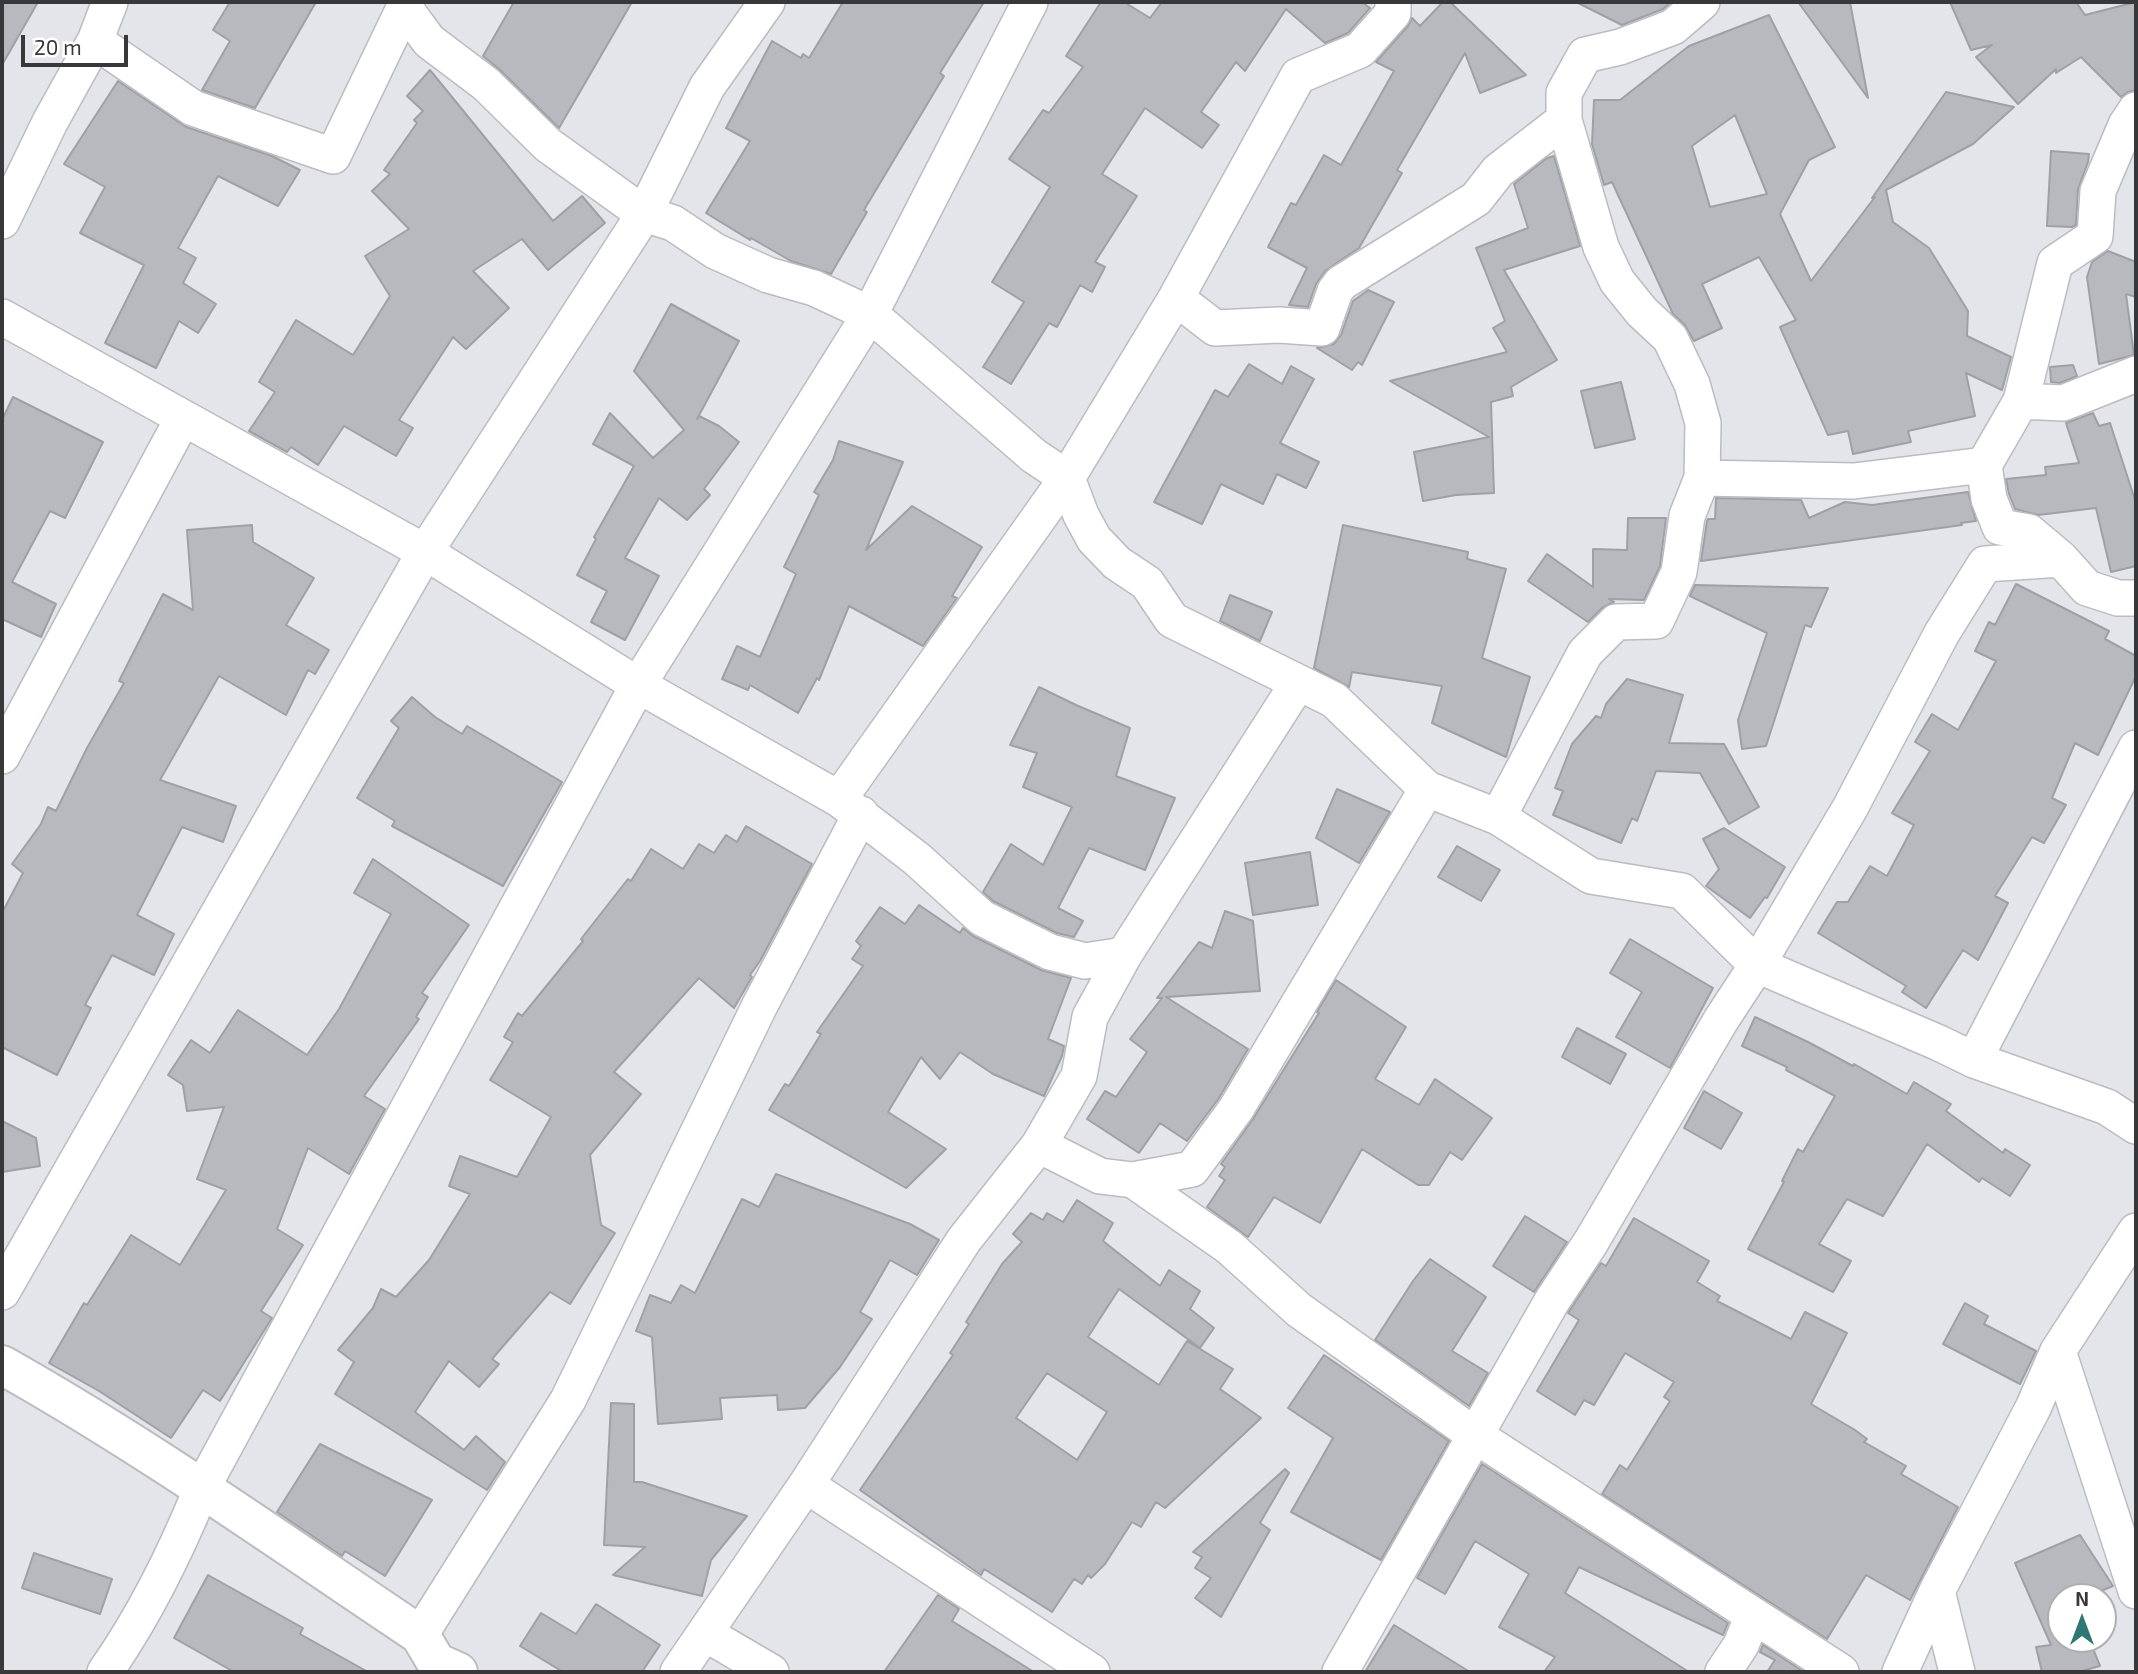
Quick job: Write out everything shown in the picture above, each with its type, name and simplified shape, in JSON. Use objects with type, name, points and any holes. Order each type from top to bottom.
[{"type":"street","points":[[2,221],[50,122],[95,41],[110,2]]},
{"type":"street","points":[[2,1292],[425,552],[644,214],[707,87],[767,2]]},
{"type":"street","points":[[104,1672],[150,1601],[178,1546],[201,1490],[638,685],[870,314],[1030,2]]},
{"type":"street","points":[[2,1365],[49,1391],[201,1490],[435,1660],[568,1400],[754,1017],[850,806],[1067,478],[1176,298],[1298,76],[1360,50],[1393,13],[1393,2]]},
{"type":"street","points":[[1497,817],[1585,653],[1616,622],[1656,621],[1679,572],[1687,516],[1702,478],[1703,423],[1692,384],[1670,338],[1642,312],[1617,281],[1601,247],[1564,120],[1564,93],[1585,55],[1620,47],[1673,27],[1703,2]]},
{"type":"street","points":[[95,41],[193,108],[333,156],[406,4]]},
{"type":"street","points":[[406,4],[429,41],[486,84],[548,145],[644,214],[673,223],[715,251],[768,275],[814,288],[870,314],[1034,456],[1067,478],[1081,515],[1094,539],[1117,563],[1147,583],[1172,620],[1334,700],[1427,789],[1497,817],[1591,876],[1682,891],[1757,965],[1974,1060],[2097,1102],[2136,1126]]},
{"type":"street","points":[[2136,110],[2126,125],[2098,191],[2095,236],[2055,263],[2021,401],[1984,465],[1989,499],[2000,527],[2029,532],[2061,559],[2087,588],[2118,598],[2136,598]]},
{"type":"street","points":[[1176,298],[1214,328],[1279,325],[1322,328],[1335,291],[1341,283],[1476,199],[1497,171],[1564,120]]},
{"type":"street","points":[[2,317],[425,552],[638,685],[850,806],[917,859],[982,918],[1050,952],[1085,961],[1124,955]]},
{"type":"street","points":[[2021,401],[2063,403],[2136,374]]},
{"type":"street","points":[[2,756],[183,418]]},
{"type":"street","points":[[1702,478],[1854,481],[1984,465]]},
{"type":"street","points":[[1340,1672],[1552,1301],[1591,1242],[1721,1020],[1757,965],[1850,808],[1942,633],[1985,564],[2061,559]]},
{"type":"street","points":[[678,1672],[806,1485],[964,1240],[1039,1145],[1079,1076],[1090,1017],[1124,955],[1298,683]]},
{"type":"street","points":[[1974,1060],[2136,748]]},
{"type":"street","points":[[1039,1145],[1100,1176],[1133,1180],[1192,1169],[1236,1110],[1427,789]]},
{"type":"street","points":[[1133,1180],[1229,1247],[1299,1310],[1476,1436],[1841,1672]]},
{"type":"street","points":[[1900,1672],[1937,1591],[2033,1408],[2058,1351],[2136,1231]]},
{"type":"street","points":[[2058,1351],[2136,1591]]},
{"type":"street","points":[[806,1485],[1092,1672]]},
{"type":"street","points":[[1937,1591],[1957,1672]]},
{"type":"street","points":[[1723,1672],[1741,1644],[1754,1615]]},
{"type":"street","points":[[706,1634],[771,1672]]},
{"type":"building","points":[[2,2],[38,2],[2,65]]},
{"type":"building","points":[[230,2],[316,2],[255,108],[202,90],[230,41],[213,30]]},
{"type":"building","points":[[514,2],[632,2],[559,128],[483,56]]},
{"type":"building","points":[[843,2],[984,2],[940,73],[944,76],[864,210],[867,212],[831,274],[791,261],[706,213],[750,141],[726,128],[772,41],[801,58],[803,54],[809,58]]},
{"type":"building","points":[[1101,2],[1124,2],[1150,18],[1162,2],[1362,2],[1370,8],[1348,33],[1325,43],[1286,9],[1245,71],[1236,62],[1201,112],[1219,125],[1202,148],[1145,108],[1102,174],[1137,196],[1095,262],[1105,267],[1092,292],[1080,285],[1057,327],[1049,323],[1011,384],[983,367],[1024,302],[992,282],[1050,187],[1009,159],[1043,110],[1049,113],[1083,67],[1066,56]]},
{"type":"building","points":[[1443,2],[1450,2],[1526,75],[1480,93],[1465,53],[1397,170],[1402,173],[1359,248],[1325,271],[1316,284],[1308,307],[1289,305],[1307,268],[1268,247],[1291,203],[1296,205],[1324,155],[1341,165],[1394,71],[1376,62],[1412,18],[1420,26]]},
{"type":"building","points":[[1576,2],[1671,2],[1663,9],[1622,25]]},
{"type":"building","points":[[1798,2],[1850,2],[1868,98]]},
{"type":"building","points":[[1950,2],[2076,2],[2085,15],[2136,2],[2136,90],[2121,97],[2081,57],[2056,73],[2056,69],[2018,104],[1976,57],[1992,45],[1971,50]]},
{"type":"building","points":[[1769,15],[1835,147],[1809,160],[1780,214],[1811,281],[1875,197],[1872,198],[1946,92],[2014,107],[1973,144],[1886,190],[1893,222],[1929,248],[1968,311],[1967,336],[2011,357],[2002,390],[1966,373],[1975,416],[1908,431],[1911,442],[1853,454],[1848,431],[1828,435],[1780,327],[1796,320],[1759,257],[1702,284],[1722,328],[1694,341],[1684,324],[1673,314],[1612,182],[1604,185],[1592,144],[1594,100],[1620,100],[1689,46]],"holes":[[[1735,115],[1767,194],[1710,207],[1692,146]]]},
{"type":"building","points":[[430,70],[553,221],[582,196],[605,223],[548,270],[522,239],[473,271],[509,308],[466,349],[453,337],[399,420],[413,428],[396,456],[344,426],[318,465],[291,447],[287,452],[249,431],[275,392],[259,382],[296,320],[353,355],[390,296],[365,256],[409,229],[372,191],[390,174],[384,170],[417,123],[414,120],[423,111],[407,96]]},
{"type":"building","points":[[118,81],[186,127],[272,156],[300,170],[278,206],[218,176],[178,248],[196,258],[183,283],[216,304],[198,333],[179,321],[156,368],[105,343],[144,265],[80,233],[105,187],[64,164]]},
{"type":"building","points":[[2051,151],[2089,154],[2078,189],[2076,225],[2072,227],[2047,226]]},
{"type":"building","points":[[1554,156],[1580,246],[1504,270],[1557,360],[1511,387],[1513,396],[1491,402],[1494,493],[1456,495],[1423,501],[1414,452],[1489,437],[1390,381],[1507,352],[1493,328],[1505,321],[1476,248],[1528,228],[1514,184],[1547,158]]},
{"type":"building","points":[[2108,251],[2136,262],[2136,297],[2126,294],[2134,355],[2099,364],[2087,277],[2092,262]]},
{"type":"building","points":[[1368,290],[1394,302],[1362,365],[1358,362],[1352,370],[1317,348],[1334,344],[1341,335],[1353,301]]},
{"type":"building","points":[[671,304],[739,341],[697,419],[699,416],[719,426],[739,442],[704,489],[710,495],[687,520],[659,498],[625,558],[659,576],[625,640],[591,622],[607,591],[577,575],[596,539],[594,537],[634,466],[593,444],[610,413],[653,458],[684,430],[634,371]]},
{"type":"building","points":[[1249,364],[1282,384],[1291,366],[1314,379],[1280,443],[1319,462],[1306,488],[1277,474],[1263,504],[1221,484],[1202,524],[1154,502],[1215,390],[1228,397]]},
{"type":"building","points":[[2073,365],[2077,376],[2060,383],[2051,382],[2050,367]]},
{"type":"building","points":[[1621,382],[1635,439],[1595,448],[1581,391]]},
{"type":"building","points":[[13,397],[103,442],[65,518],[50,511],[12,582],[56,604],[41,637],[2,619],[2,420]]},
{"type":"building","points":[[2093,413],[2099,426],[2110,423],[2136,503],[2136,566],[2111,572],[2096,508],[2038,515],[2015,509],[2006,479],[2046,475],[2045,467],[2079,463],[2066,423]]},
{"type":"building","points":[[839,441],[903,462],[866,550],[912,506],[982,547],[952,596],[957,598],[923,646],[849,606],[819,680],[817,678],[798,713],[750,685],[748,690],[722,679],[737,646],[760,657],[796,574],[784,567],[819,495],[814,492],[833,460]]},
{"type":"building","points":[[1968,492],[1976,521],[1961,523],[1962,525],[1701,561],[1707,521],[1715,519],[1716,498],[1801,500],[1809,518],[1845,502],[1872,505]]},
{"type":"building","points":[[1628,518],[1666,518],[1660,566],[1644,600],[1609,599],[1614,602],[1602,608],[1588,622],[1528,581],[1547,554],[1593,587],[1593,549],[1627,550]]},
{"type":"building","points":[[252,525],[253,542],[314,578],[286,625],[329,650],[315,674],[308,670],[286,715],[219,676],[160,780],[236,806],[223,842],[182,827],[137,915],[174,934],[154,975],[112,955],[85,1005],[91,1008],[57,1075],[2,1047],[2,913],[23,873],[12,864],[41,824],[48,807],[56,811],[87,748],[124,683],[119,681],[163,594],[193,610],[187,530]]},
{"type":"building","points":[[1343,525],[1468,552],[1467,559],[1506,569],[1482,658],[1530,677],[1506,757],[1432,723],[1442,686],[1352,672],[1349,687],[1314,668]]},
{"type":"building","points":[[2016,584],[2109,631],[2105,639],[2136,656],[2136,676],[2098,755],[2075,743],[2052,798],[2066,805],[2044,843],[2032,837],[1995,896],[2008,903],[1978,960],[1963,950],[1926,1008],[1902,992],[1906,986],[1818,933],[1837,902],[1848,902],[1870,866],[1887,876],[1914,825],[1892,813],[1930,751],[1915,742],[1932,714],[1958,730],[1996,661],[1975,651],[1989,622],[1995,625]]},
{"type":"building","points":[[1695,585],[1828,588],[1811,627],[1805,625],[1766,746],[1742,749],[1738,720],[1767,633],[1690,596]]},
{"type":"building","points":[[1230,595],[1272,612],[1260,641],[1220,621]]},
{"type":"building","points":[[1627,679],[1683,695],[1669,743],[1724,744],[1759,807],[1729,824],[1700,773],[1656,771],[1637,821],[1632,818],[1621,843],[1553,815],[1563,791],[1555,788],[1572,744],[1596,716],[1601,718],[1606,704]]},
{"type":"building","points":[[1039,687],[1130,728],[1116,776],[1175,798],[1145,870],[1089,848],[1058,908],[1083,921],[1074,937],[1057,933],[993,901],[983,892],[1011,844],[1043,865],[1072,807],[1023,787],[1037,753],[1010,745]]},
{"type":"building","points":[[412,697],[435,717],[462,734],[467,726],[562,782],[503,886],[392,826],[395,821],[357,798],[399,728],[391,721]]},
{"type":"building","points":[[1337,789],[1390,812],[1359,863],[1316,838]]},
{"type":"building","points":[[746,826],[812,864],[734,1008],[699,978],[614,1072],[641,1094],[590,1155],[601,1225],[615,1233],[570,1304],[550,1292],[492,1359],[499,1364],[479,1387],[449,1361],[415,1412],[464,1450],[476,1436],[505,1462],[487,1490],[335,1394],[354,1362],[338,1350],[373,1308],[381,1289],[396,1297],[429,1260],[470,1194],[449,1186],[460,1156],[517,1177],[551,1117],[490,1080],[513,1042],[504,1037],[518,1013],[522,1016],[583,941],[581,939],[628,879],[631,881],[651,849],[683,869],[699,844],[714,853],[726,835],[737,842]]},
{"type":"building","points":[[1724,828],[1785,867],[1767,898],[1765,897],[1750,918],[1706,886],[1719,869],[1703,839]]},
{"type":"building","points":[[1457,846],[1500,870],[1481,901],[1438,877]]},
{"type":"building","points":[[1310,852],[1318,905],[1253,915],[1245,863]]},
{"type":"building","points":[[373,859],[469,925],[422,993],[428,997],[416,1017],[419,1019],[364,1096],[385,1109],[349,1174],[308,1148],[277,1229],[303,1245],[261,1311],[272,1318],[220,1401],[203,1390],[171,1438],[99,1391],[49,1363],[84,1303],[87,1305],[131,1235],[180,1265],[226,1190],[197,1179],[224,1107],[187,1111],[183,1085],[168,1075],[191,1040],[210,1053],[238,1010],[307,1055],[339,1009],[391,914],[354,893]]},
{"type":"building","points":[[919,905],[960,933],[963,928],[973,936],[1041,970],[1071,978],[1048,1039],[1064,1046],[1044,1096],[993,1074],[960,1052],[940,1079],[921,1057],[888,1112],[946,1149],[906,1188],[769,1110],[785,1084],[789,1086],[821,1034],[817,1032],[863,966],[852,959],[861,946],[856,941],[880,907],[905,924]]},
{"type":"building","points":[[1225,911],[1253,921],[1260,991],[1166,997],[1248,1049],[1219,1098],[1187,1141],[1160,1123],[1139,1153],[1087,1119],[1105,1091],[1116,1097],[1147,1052],[1130,1039],[1162,998],[1157,998],[1199,942],[1212,948]]},
{"type":"building","points":[[1630,939],[1713,988],[1670,1068],[1616,1037],[1642,992],[1610,973]]},
{"type":"building","points":[[1336,980],[1406,1027],[1375,1079],[1419,1105],[1435,1079],[1492,1118],[1462,1160],[1450,1152],[1429,1185],[1418,1185],[1362,1149],[1320,1223],[1274,1197],[1248,1237],[1207,1207],[1225,1180],[1219,1176],[1225,1167],[1221,1164],[1253,1119],[1319,1013],[1317,1012]]},
{"type":"building","points":[[1755,1017],[1853,1066],[1854,1064],[1907,1094],[1914,1082],[1951,1104],[1946,1111],[2003,1153],[2005,1149],[2030,1165],[2010,1196],[1982,1178],[1979,1182],[1927,1144],[1883,1216],[1847,1199],[1819,1244],[1851,1261],[1833,1292],[1748,1249],[1784,1182],[1782,1181],[1798,1149],[1803,1152],[1835,1096],[1786,1070],[1787,1067],[1742,1046]]},
{"type":"building","points":[[1577,1028],[1626,1054],[1610,1084],[1562,1057]]},
{"type":"building","points":[[1704,1091],[1742,1113],[1721,1149],[1684,1128]]},
{"type":"building","points":[[2,1121],[36,1138],[40,1166],[2,1172]]},
{"type":"building","points":[[776,1174],[910,1224],[939,1240],[917,1275],[890,1260],[860,1312],[872,1319],[840,1367],[805,1408],[778,1410],[777,1395],[720,1398],[722,1419],[658,1424],[652,1337],[636,1331],[650,1295],[671,1303],[681,1285],[695,1293],[742,1199],[759,1207]]},
{"type":"building","points":[[1077,1200],[1113,1223],[1103,1241],[1160,1286],[1169,1270],[1200,1291],[1190,1309],[1214,1328],[1200,1348],[1119,1289],[1088,1337],[1159,1385],[1187,1341],[1233,1369],[1220,1389],[1261,1418],[1165,1508],[1156,1502],[1141,1527],[1132,1522],[1105,1564],[1091,1578],[1088,1575],[1082,1584],[1074,1579],[1052,1612],[984,1569],[981,1575],[860,1490],[953,1355],[950,1353],[969,1324],[966,1322],[1002,1264],[1022,1242],[1013,1234],[1031,1213],[1043,1220],[1047,1213],[1063,1222]],"holes":[[[1047,1373],[1107,1412],[1077,1460],[1016,1418]]]},
{"type":"building","points":[[1525,1216],[1567,1242],[1534,1292],[1493,1266]]},
{"type":"building","points":[[1634,1218],[1709,1261],[1697,1282],[1720,1296],[1717,1301],[1791,1339],[1805,1312],[1847,1333],[1811,1404],[1855,1430],[1867,1439],[1864,1442],[1906,1466],[1901,1474],[1958,1507],[1910,1600],[1866,1575],[1827,1639],[1602,1494],[1620,1465],[1627,1470],[1670,1401],[1664,1397],[1674,1382],[1625,1353],[1594,1405],[1584,1400],[1575,1415],[1537,1391],[1579,1320],[1568,1313],[1601,1263],[1606,1266]]},
{"type":"building","points":[[1430,1259],[1486,1297],[1452,1351],[1488,1373],[1469,1406],[1375,1340]]},
{"type":"building","points":[[1965,1303],[1988,1316],[1984,1324],[2036,1351],[2020,1384],[1943,1344]]},
{"type":"building","points":[[1324,1355],[1449,1441],[1381,1560],[1291,1512],[1333,1438],[1288,1408]]},
{"type":"building","points":[[611,1403],[634,1404],[634,1482],[642,1482],[747,1516],[711,1560],[702,1596],[613,1575],[645,1547],[604,1545]]},
{"type":"building","points":[[320,1444],[432,1500],[385,1576],[345,1551],[342,1556],[277,1512]]},
{"type":"building","points":[[1482,1464],[1728,1623],[1723,1635],[1579,1567],[1565,1593],[1689,1672],[1544,1672],[1555,1657],[1499,1627],[1529,1574],[1475,1541],[1445,1594],[1417,1578]]},
{"type":"building","points":[[1285,1469],[1289,1473],[1260,1523],[1270,1530],[1221,1617],[1195,1598],[1211,1578],[1195,1568],[1202,1557],[1193,1552]]},
{"type":"building","points":[[2080,1535],[2111,1583],[2047,1583],[2047,1636],[2015,1563]]},
{"type":"building","points":[[34,1553],[112,1579],[100,1614],[22,1588]]},
{"type":"building","points":[[208,1575],[303,1628],[300,1634],[368,1672],[234,1672],[174,1638]]},
{"type":"building","points":[[938,1595],[959,1609],[952,1621],[1034,1672],[884,1672]]},
{"type":"building","points":[[596,1604],[660,1645],[642,1672],[563,1672],[520,1646],[541,1613],[576,1634]]},
{"type":"building","points":[[1394,1625],[1470,1672],[1365,1672]]},
{"type":"building","points":[[1763,1645],[1804,1672],[1767,1672],[1775,1660],[1760,1652]]},
{"type":"building","points":[[2047,1646],[2047,1653],[2095,1653],[2100,1666],[2078,1672],[2042,1672],[2036,1647]]}]
